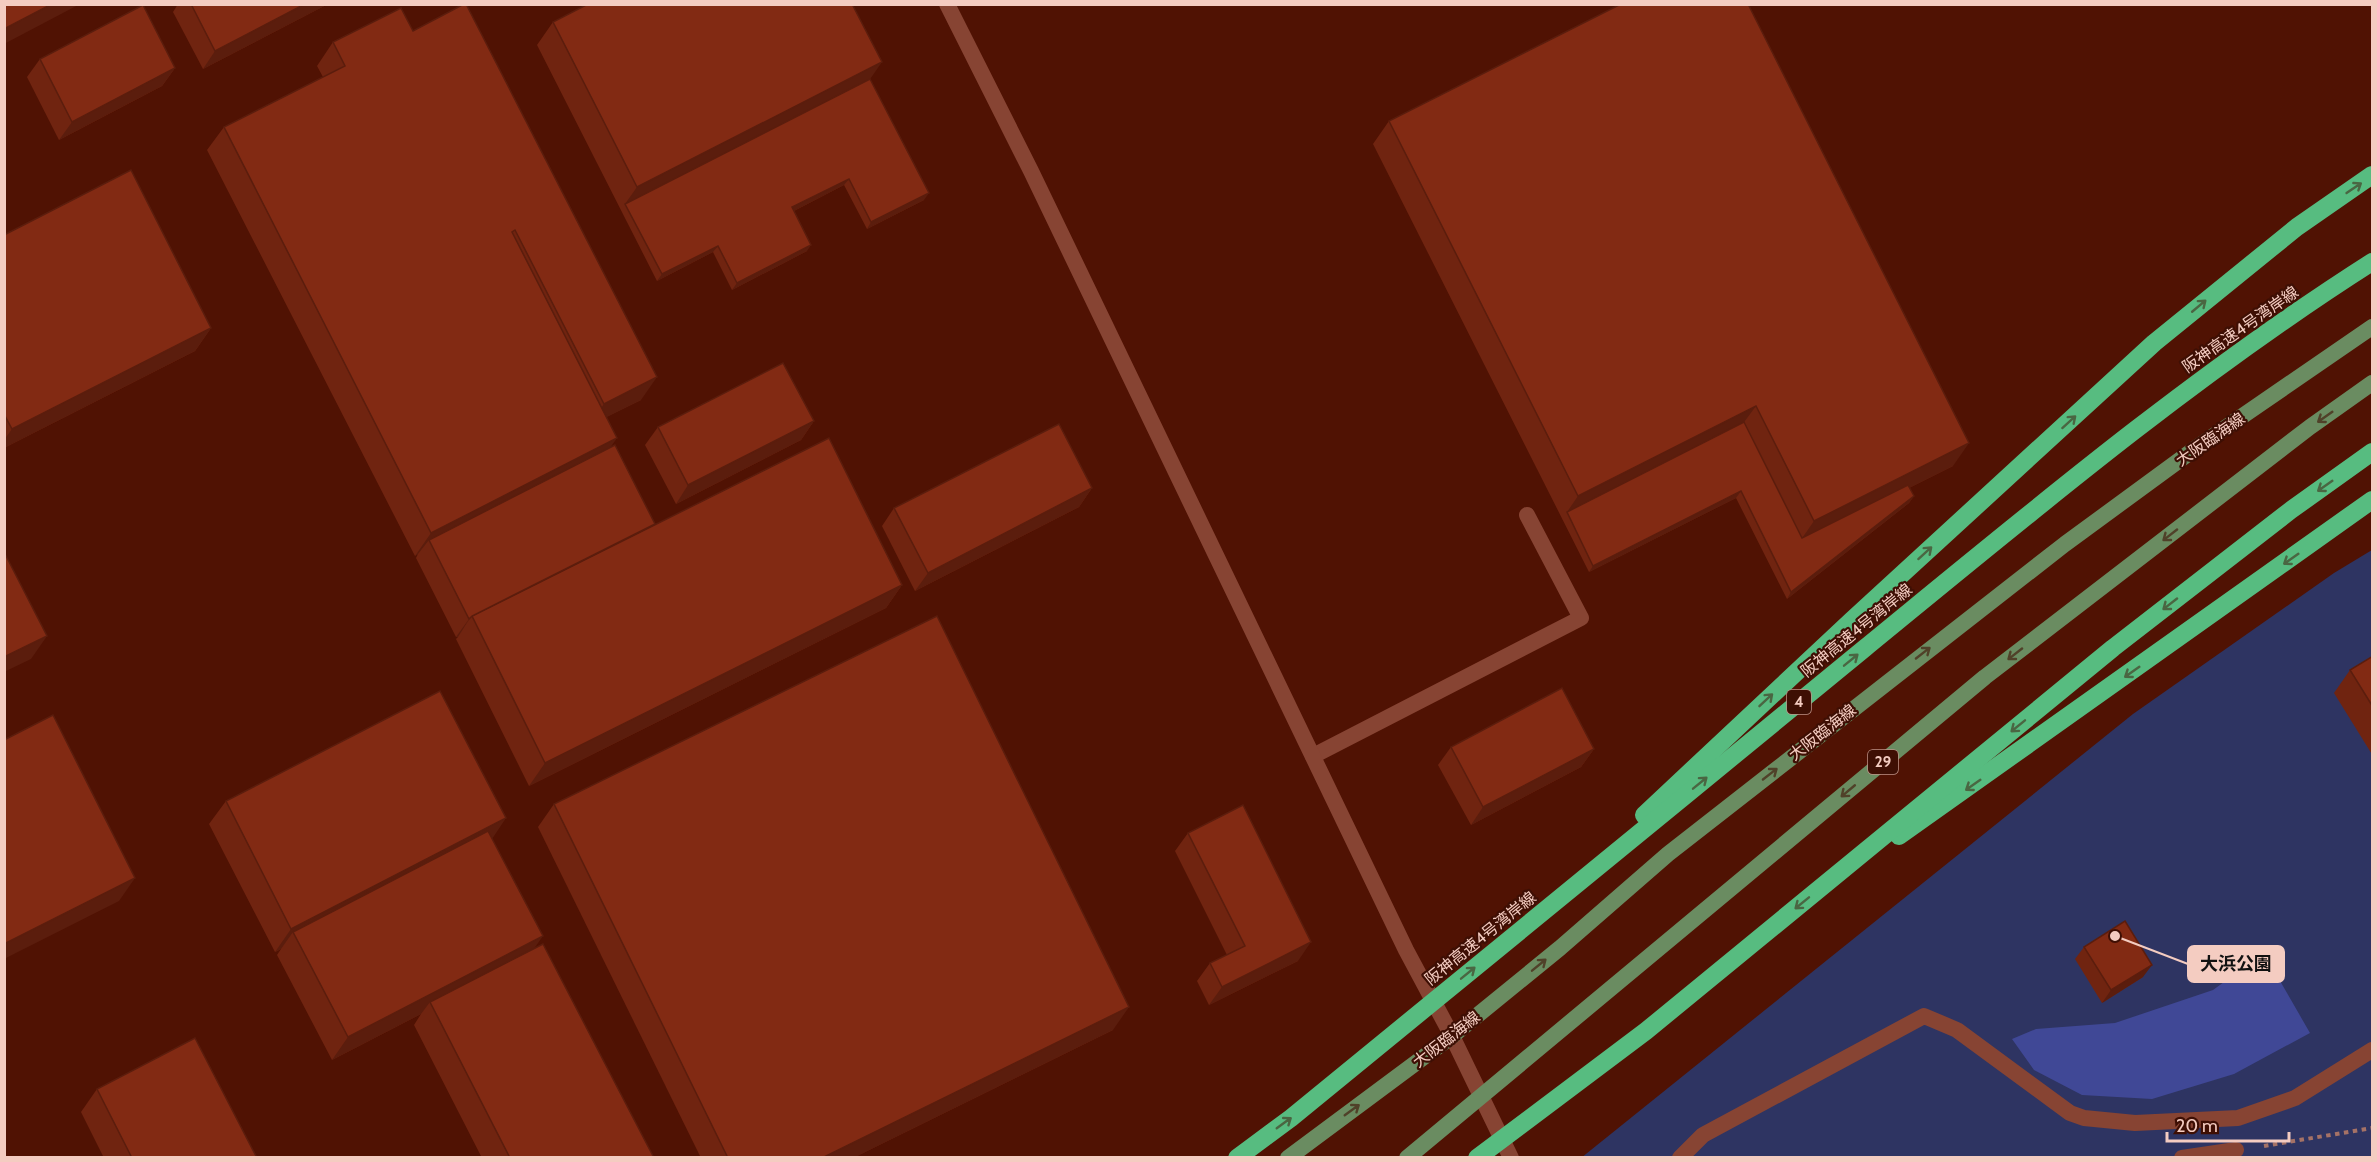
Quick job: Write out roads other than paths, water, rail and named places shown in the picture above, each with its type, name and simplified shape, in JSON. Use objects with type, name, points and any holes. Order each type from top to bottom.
[{"type":"highway","points":[[1525,927],[1860,612],[2154,343],[2297,227],[2373,175]]},
{"type":"highway","name":"阪神高速4号湾岸線","points":[[1237,1158],[1291,1118],[2059,489],[2193,386],[2333,287],[2373,262]]},
{"type":"highway","points":[[1477,1158],[1646,1031],[2113,648],[2291,510],[2373,452]]},
{"type":"highway","points":[[1825,884],[1919,823],[2373,500]]},
{"type":"main road","name":"大阪臨海線","points":[[1288,1158],[1452,1036],[1560,948],[1668,854],[1953,629],[2196,448],[2373,327]]},
{"type":"main road","name":"29","points":[[1407,1158],[1985,677],[2310,427],[2373,383]]},
{"type":"street","points":[[948,4],[1406,950],[1452,1036],[1511,1158]]},
{"type":"street","points":[[1313,756],[1581,618],[1527,515]]},
{"type":"street","points":[[1680,1158],[1703,1135],[1924,1016],[1957,1030],[2070,1113],[2084,1118],[2135,1123],[2238,1118],[2295,1098],[2373,1050]]},
{"type":"street","points":[[2182,1158],[2236,1150]]},
{"type":"place","name":"大浜公園","points":[[2115,936]]}]
